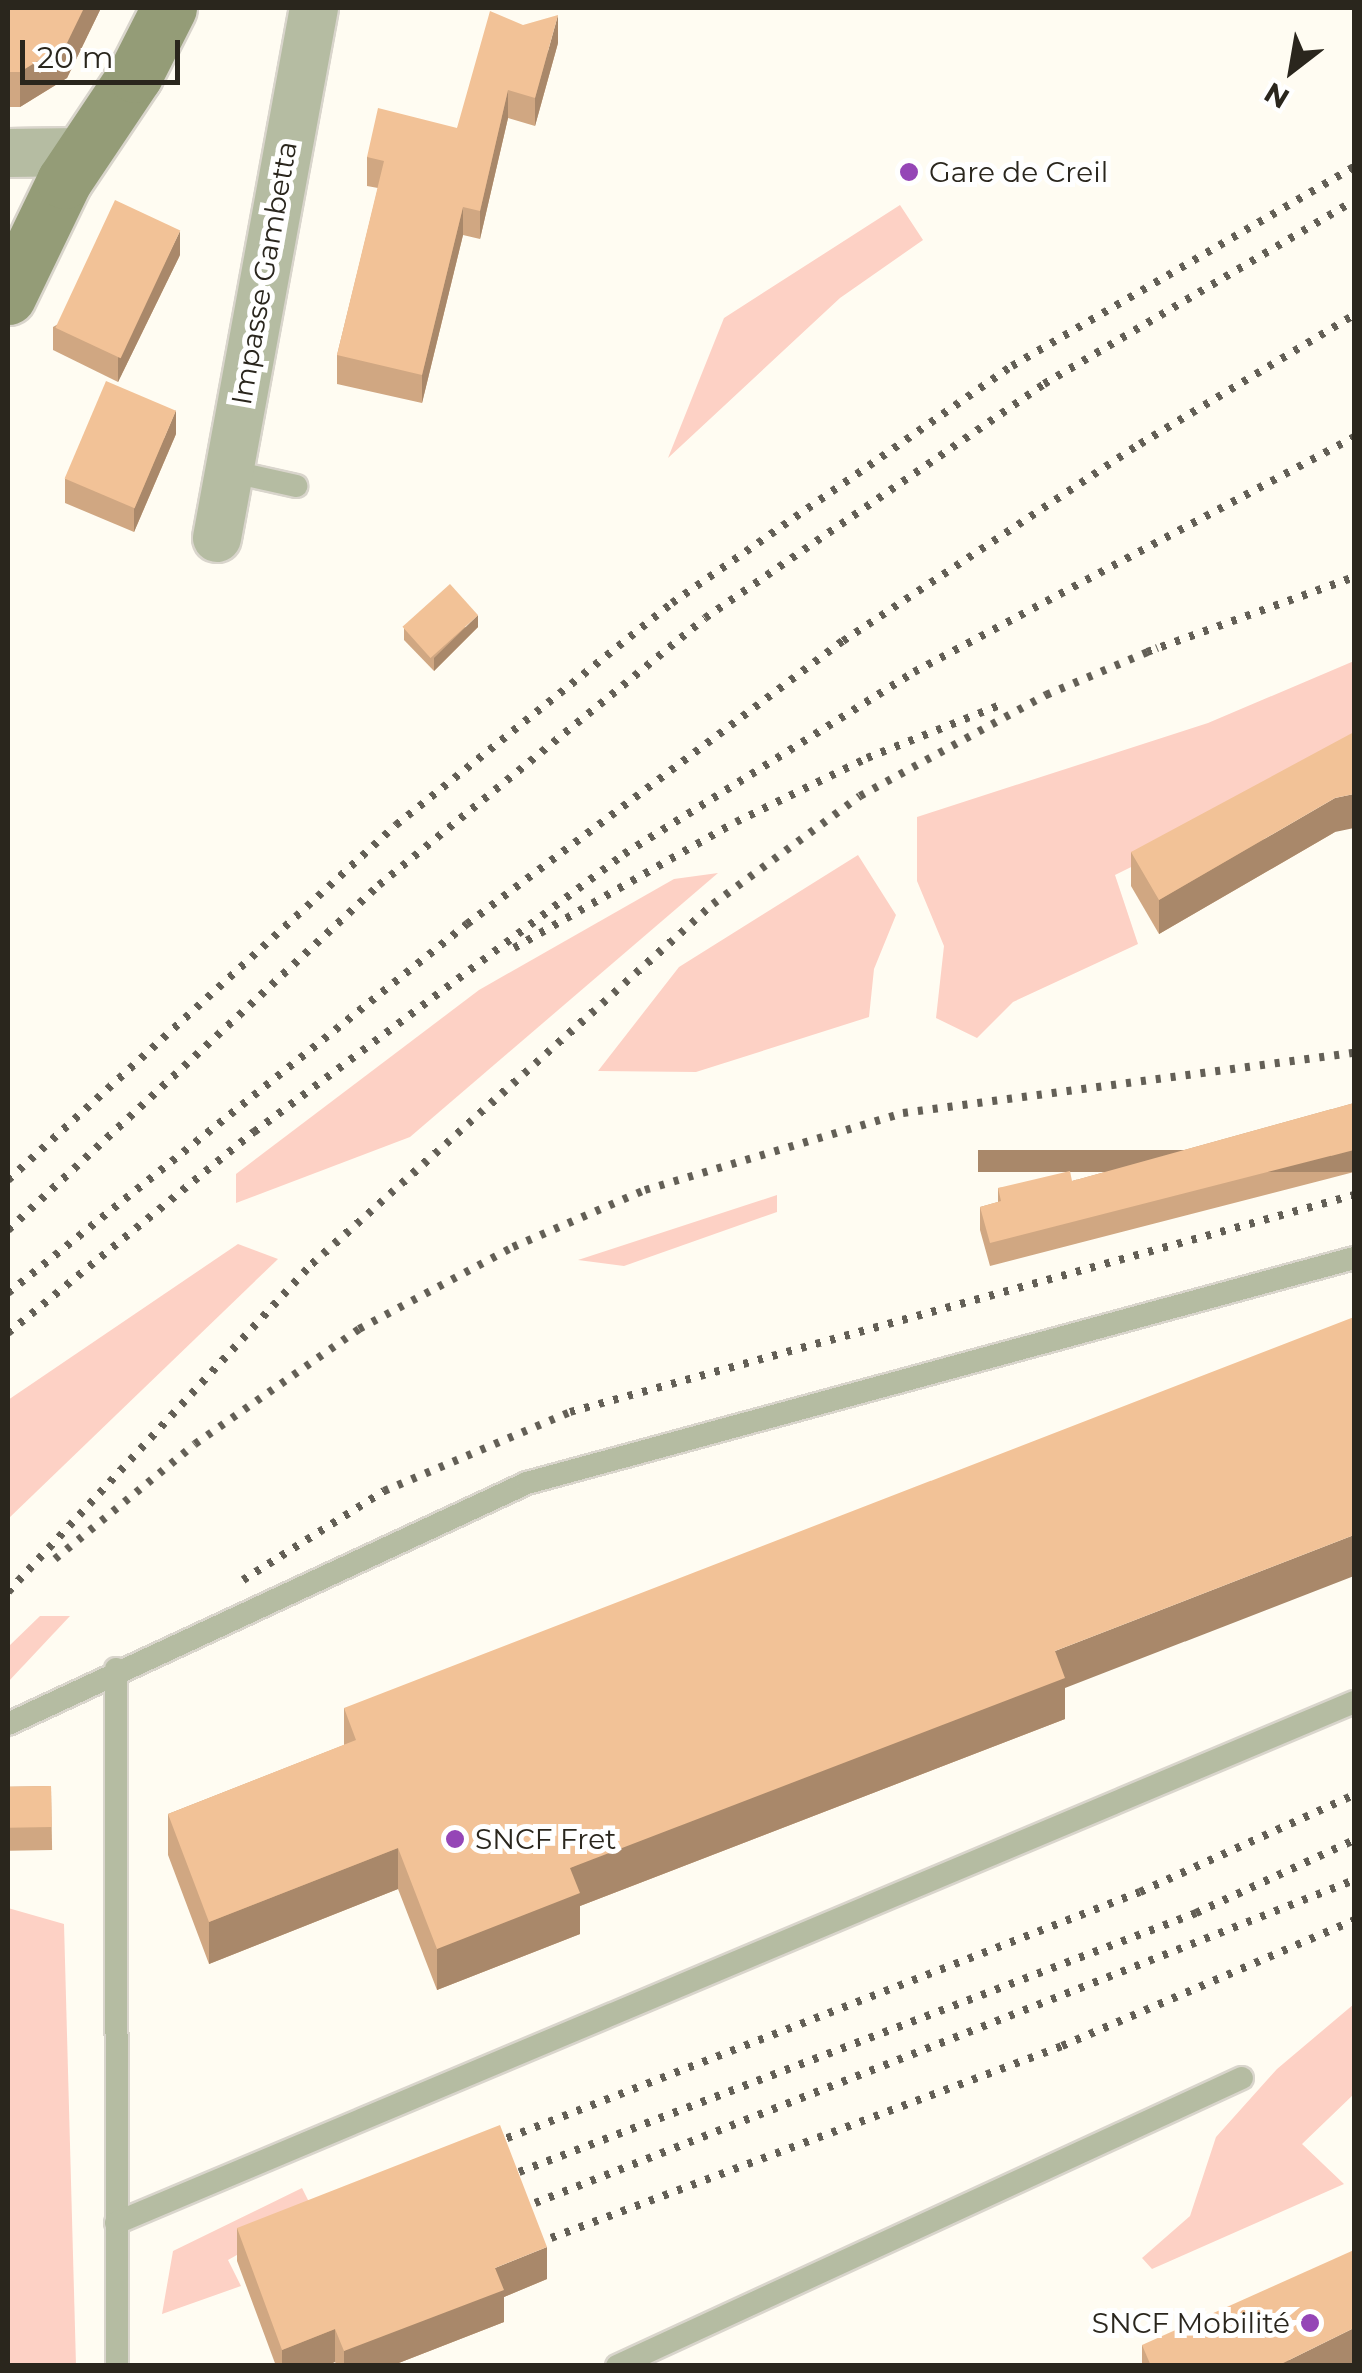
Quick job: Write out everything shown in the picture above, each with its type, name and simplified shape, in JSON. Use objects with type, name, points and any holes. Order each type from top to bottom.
[{"type":"main road","points":[[8,298],[82,152],[136,75],[169,8]]},
{"type":"street","name":"Impasse Gambetta","points":[[217,538],[314,8]]},
{"type":"street","points":[[8,153],[82,152]]},
{"type":"lane","points":[[228,471],[296,486]]},
{"type":"lane","points":[[8,1724],[116,1669],[527,1483],[1354,1258]]},
{"type":"lane","points":[[116,1669],[116,2366]]},
{"type":"lane","points":[[116,2223],[1354,1702]]},
{"type":"lane","points":[[617,2366],[1242,2078]]},
{"type":"shaded area","points":[[900,205],[923,240],[840,298],[668,458],[724,318]]},
{"type":"shaded area","points":[[1354,661],[1354,757],[1115,875],[1138,944],[1013,1002],[977,1038],[936,1018],[944,946],[917,881],[917,817],[1208,723]]},
{"type":"shaded area","points":[[858,855],[896,915],[874,969],[869,1017],[696,1072],[598,1071],[679,967]]},
{"type":"shaded area","points":[[718,873],[410,1137],[236,1203],[236,1174],[479,990],[674,879]]},
{"type":"shaded area","points":[[777,1195],[777,1212],[624,1266],[578,1260]]},
{"type":"shaded area","points":[[238,1244],[278,1259],[8,1519],[8,1400]]},
{"type":"shaded area","points":[[40,1616],[70,1616],[8,1682],[8,1647]]},
{"type":"shaded area","points":[[8,1908],[64,1924],[76,2365],[8,2365]]},
{"type":"shaded area","points":[[1354,2004],[1354,2094],[1302,2144],[1344,2184],[1152,2269],[1142,2258],[1190,2216],[1216,2137],[1277,2069]]},
{"type":"shaded area","points":[[302,2188],[314,2212],[228,2260],[241,2286],[162,2314],[173,2251]]},
{"type":"building","points":[[8,8],[84,8],[67,43],[20,72],[8,72]]},
{"type":"building","points":[[490,11],[523,25],[558,15],[535,98],[508,90],[480,211],[463,207],[422,375],[337,355],[384,161],[367,157],[378,108],[457,128]]},
{"type":"building","points":[[115,200],[180,230],[121,358],[55,328]]},
{"type":"building","points":[[106,381],[176,411],[135,508],[65,479]]},
{"type":"building","points":[[450,584],[478,615],[431,658],[402,627]]},
{"type":"building","points":[[1354,732],[1354,794],[1335,798],[1159,900],[1131,852]]},
{"type":"building","points":[[1354,1103],[1354,1150],[990,1243],[980,1207],[1001,1201],[998,1188],[1070,1171],[1072,1181]]},
{"type":"building","points":[[1354,1317],[1354,1535],[1055,1651],[1065,1678],[570,1868],[580,1893],[437,1949],[398,1848],[209,1922],[168,1814],[356,1740],[344,1708]]},
{"type":"building","points":[[51,1786],[52,1827],[9,1828],[8,1787]]},
{"type":"building","points":[[500,2125],[547,2247],[495,2268],[504,2290],[344,2351],[335,2329],[282,2350],[237,2228]]},
{"type":"building","points":[[1354,2250],[1354,2328],[1277,2366],[1151,2366],[1142,2345]]},
{"type":"railway","points":[[8,1180],[396,825],[672,603],[1012,366],[1354,167]]},
{"type":"railway","points":[[8,1230],[379,885],[705,618],[1044,384],[1354,201]]},
{"type":"railway","points":[[8,1293],[467,924],[843,641],[1140,444],[1354,315]]},
{"type":"railway","points":[[8,1333],[254,1132],[624,854],[914,672],[1354,437]]},
{"type":"railway","points":[[1147,652],[1354,577]]},
{"type":"railway","points":[[8,1592],[312,1264],[713,904],[860,796],[1046,695],[1157,648]]},
{"type":"railway","points":[[514,948],[736,822],[867,758],[1005,703]]},
{"type":"railway","points":[[55,1559],[195,1444],[359,1329],[513,1247],[645,1190],[903,1113],[1354,1053]]},
{"type":"railway","points":[[243,1580],[384,1491],[570,1412],[1354,1195]]},
{"type":"railway","points":[[479,2149],[1140,1892],[1354,1795]]},
{"type":"railway","points":[[519,2172],[1196,1913],[1354,1840]]},
{"type":"railway","points":[[535,2203],[1354,1880]]},
{"type":"railway","points":[[551,2238],[1062,2046],[1354,1920]]},
{"type":"place","name":"Gare de Creil","points":[[909,172]]},
{"type":"place","name":"SNCF Fret","points":[[455,1839]]},
{"type":"place","name":"SNCF Mobilité","points":[[1310,2323]]}]
